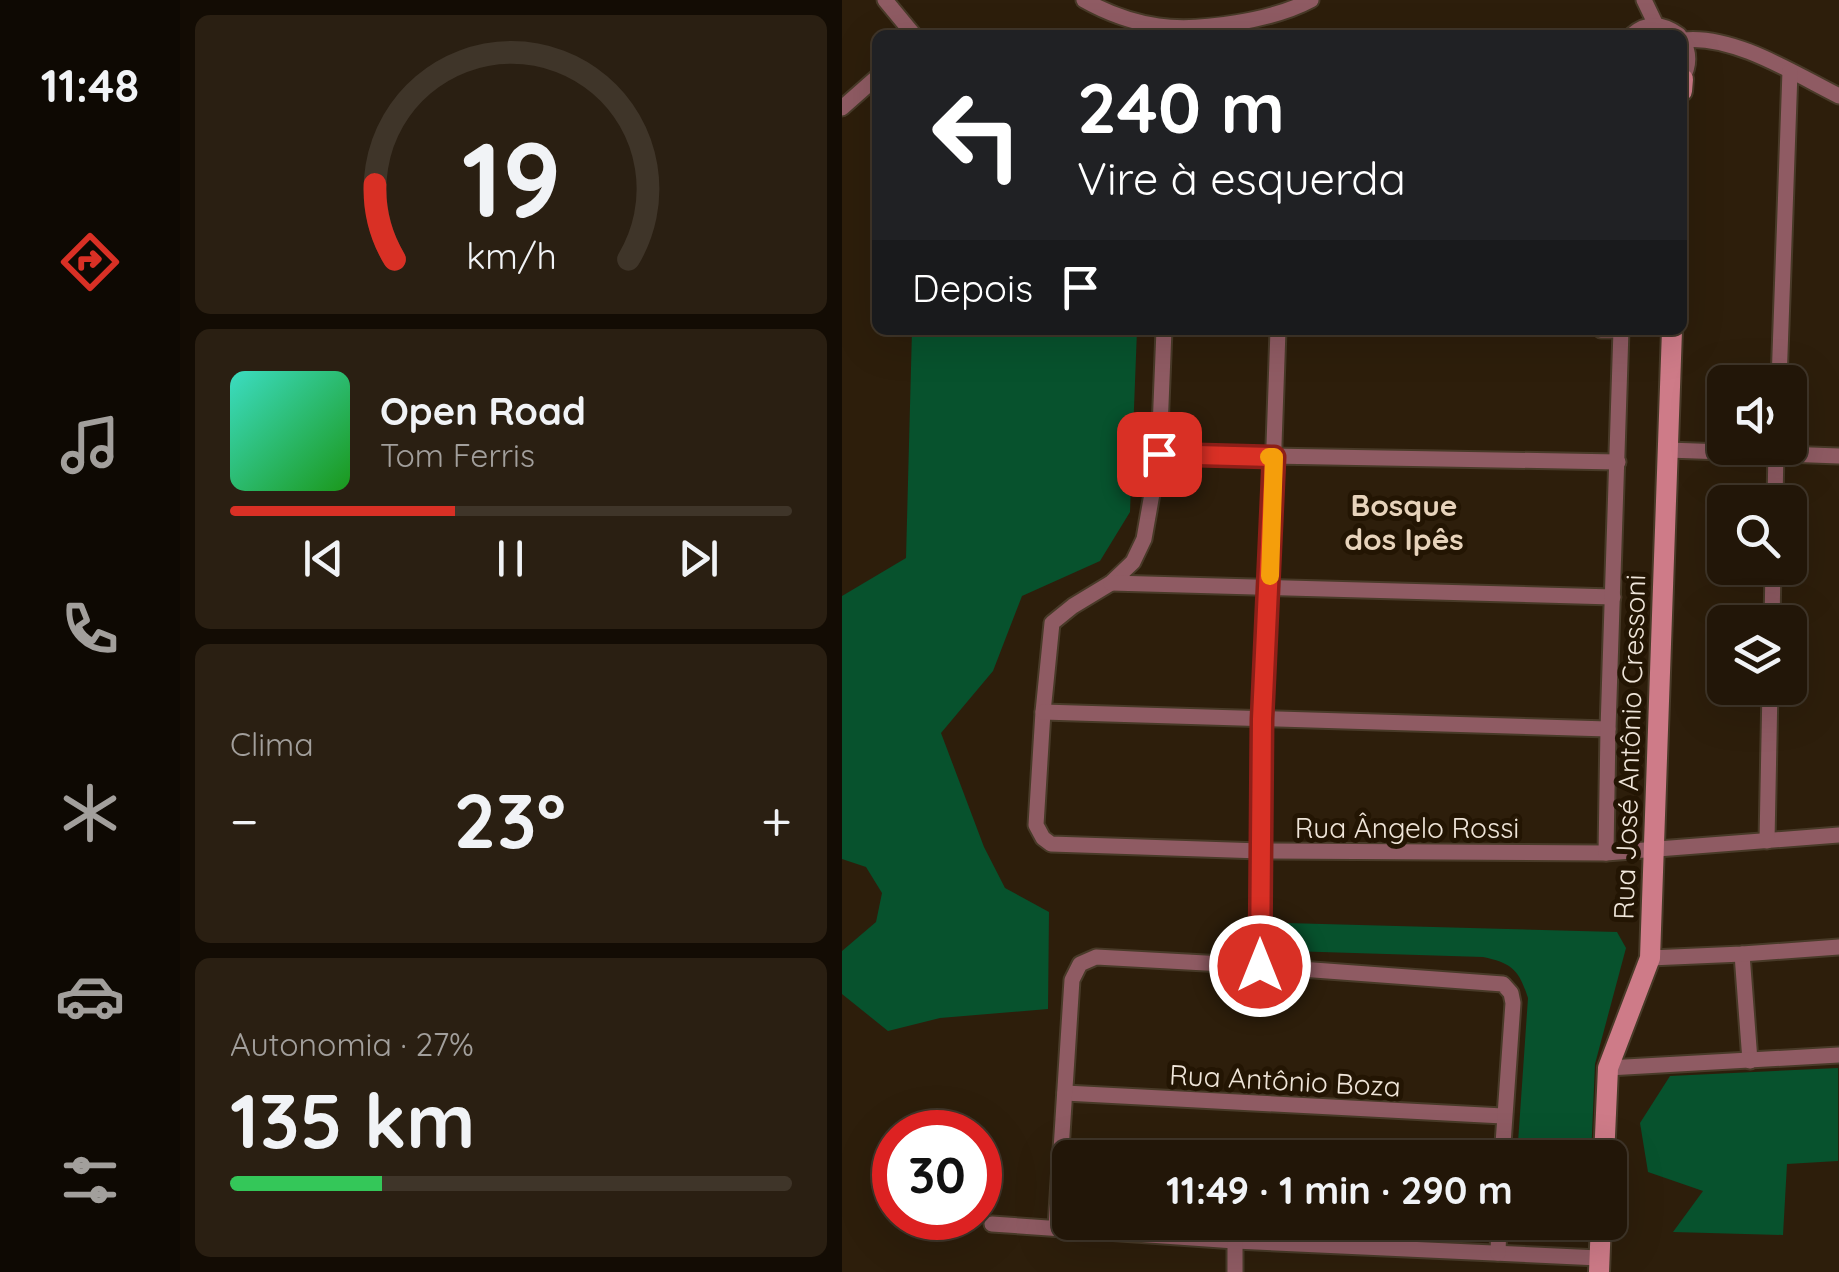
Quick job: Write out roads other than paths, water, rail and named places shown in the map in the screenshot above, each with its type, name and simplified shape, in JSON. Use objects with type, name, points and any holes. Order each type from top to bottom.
[{"type":"street","points":[[885,0],[910,30]]},
{"type":"street","points":[[1084,0],[1132,20],[1162,26],[1266,18],[1311,0]]},
{"type":"street","points":[[1644,0],[1656,25]]},
{"type":"street","points":[[1640,30],[1656,25],[1670,30]]},
{"type":"street","points":[[1687,38],[1720,40],[1838,96]]},
{"type":"street","points":[[1780,365],[1790,71]]},
{"type":"street","points":[[842,108],[872,81]]},
{"type":"street","points":[[1164,335],[1159,454],[1144,539],[1133,562],[1111,583],[1052,623],[1043,712],[1608,730]]},
{"type":"street","points":[[1260,966],[1262,719],[1278,335]]},
{"type":"street","name":"Rua José Antônio Cressoni","points":[[1606,853],[1621,335]]},
{"type":"street","name":"Rua José Antônio Cressoni","points":[[1605,1140],[1608,1068],[1650,958],[1672,335]]},
{"type":"street","points":[[1668,450],[1707,450]]},
{"type":"street","points":[[1807,453],[1838,456]]},
{"type":"street","points":[[1159,454],[1618,462]]},
{"type":"street","points":[[1111,583],[1613,597]]},
{"type":"street","points":[[1766,842],[1770,705]]},
{"type":"street","name":"Rua Ângelo Rossi","points":[[1043,712],[1036,826],[1051,844],[1606,853],[1838,836]]},
{"type":"street","points":[[1650,958],[1838,947]]},
{"type":"street","points":[[1742,954],[1750,1061]]},
{"type":"street","points":[[1062,1140],[1072,980],[1080,964],[1096,957],[1503,984],[1513,1004],[1502,1140]]},
{"type":"street","points":[[1608,1068],[1838,1055]]},
{"type":"street","name":"Rua Antônio Boza","points":[[1065,1093],[1503,1116]]},
{"type":"street","points":[[1002,1224],[1052,1227]]},
{"type":"street","points":[[1222,1240],[1498,1252],[1600,1265],[1601,1240]]},
{"type":"street","points":[[1498,1240],[1498,1252]]},
{"type":"street","points":[[1234,1272],[1235,1241]]},
{"type":"district","name":"Bosque dos Ipês","points":[[1404,522]]}]
